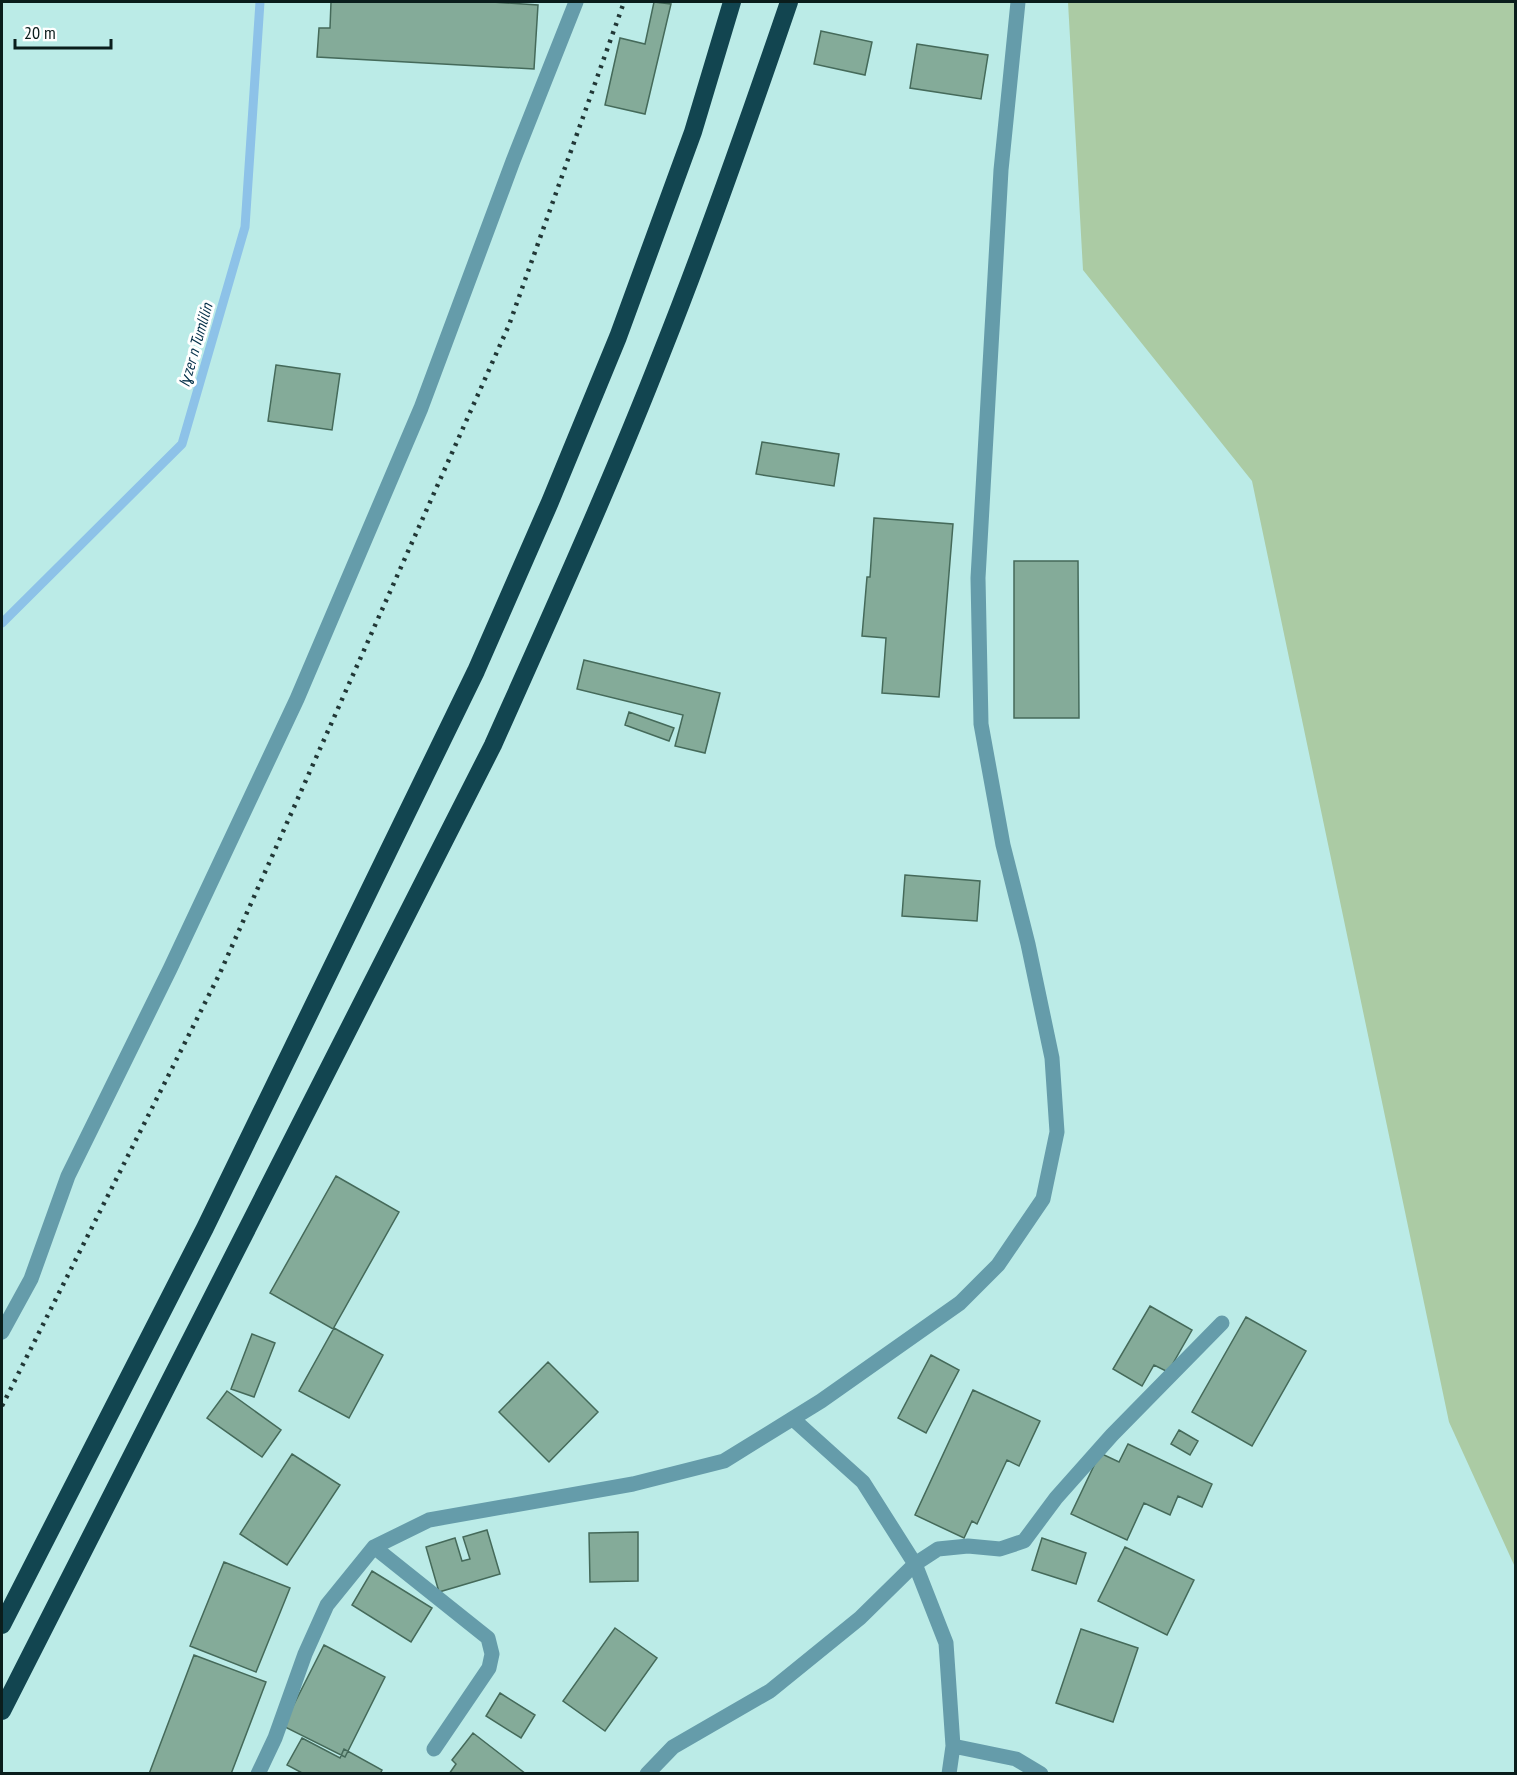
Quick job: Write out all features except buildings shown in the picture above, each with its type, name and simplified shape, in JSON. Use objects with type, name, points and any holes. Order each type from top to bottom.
[{"type":"highway","points":[[2,1625],[205,1228],[476,671],[550,502],[618,337],[693,132],[732,2]]},
{"type":"highway","points":[[2,1711],[493,745],[662,352],[757,96],[789,2]]},
{"type":"street","points":[[2,1332],[31,1278],[68,1176],[170,969],[297,699],[421,408],[513,161],[576,2]]},
{"type":"street","points":[[258,1773],[275,1738],[305,1654],[327,1605],[374,1547],[429,1520],[633,1484],[724,1461],[821,1401],[960,1304],[998,1265],[1043,1199],[1057,1132],[1052,1058],[1028,944],[1003,845],[981,724],[979,567],[1001,170],[1018,2]]},
{"type":"street","points":[[647,1773],[673,1747],[770,1691],[860,1618],[915,1564],[938,1549],[968,1546],[1000,1549],[1024,1541],[1056,1498],[1112,1434],[1222,1323]]},
{"type":"street","points":[[793,1419],[863,1482],[915,1564],[946,1642],[953,1746],[949,1773]]},
{"type":"street","points":[[374,1547],[488,1638],[492,1654],[489,1668],[434,1749]]},
{"type":"street","points":[[953,1746],[1016,1759],[1041,1773]]},
{"type":"green space","points":[[1068,2],[1515,2],[1515,1567],[1449,1422],[1252,481],[1083,270]]},
{"type":"waterway","name":"Iɣzer n Tumlilin","points":[[2,623],[182,444],[245,227],[260,2]]},
{"type":"railway","points":[[2,1406],[220,973],[509,325],[624,2]]}]
